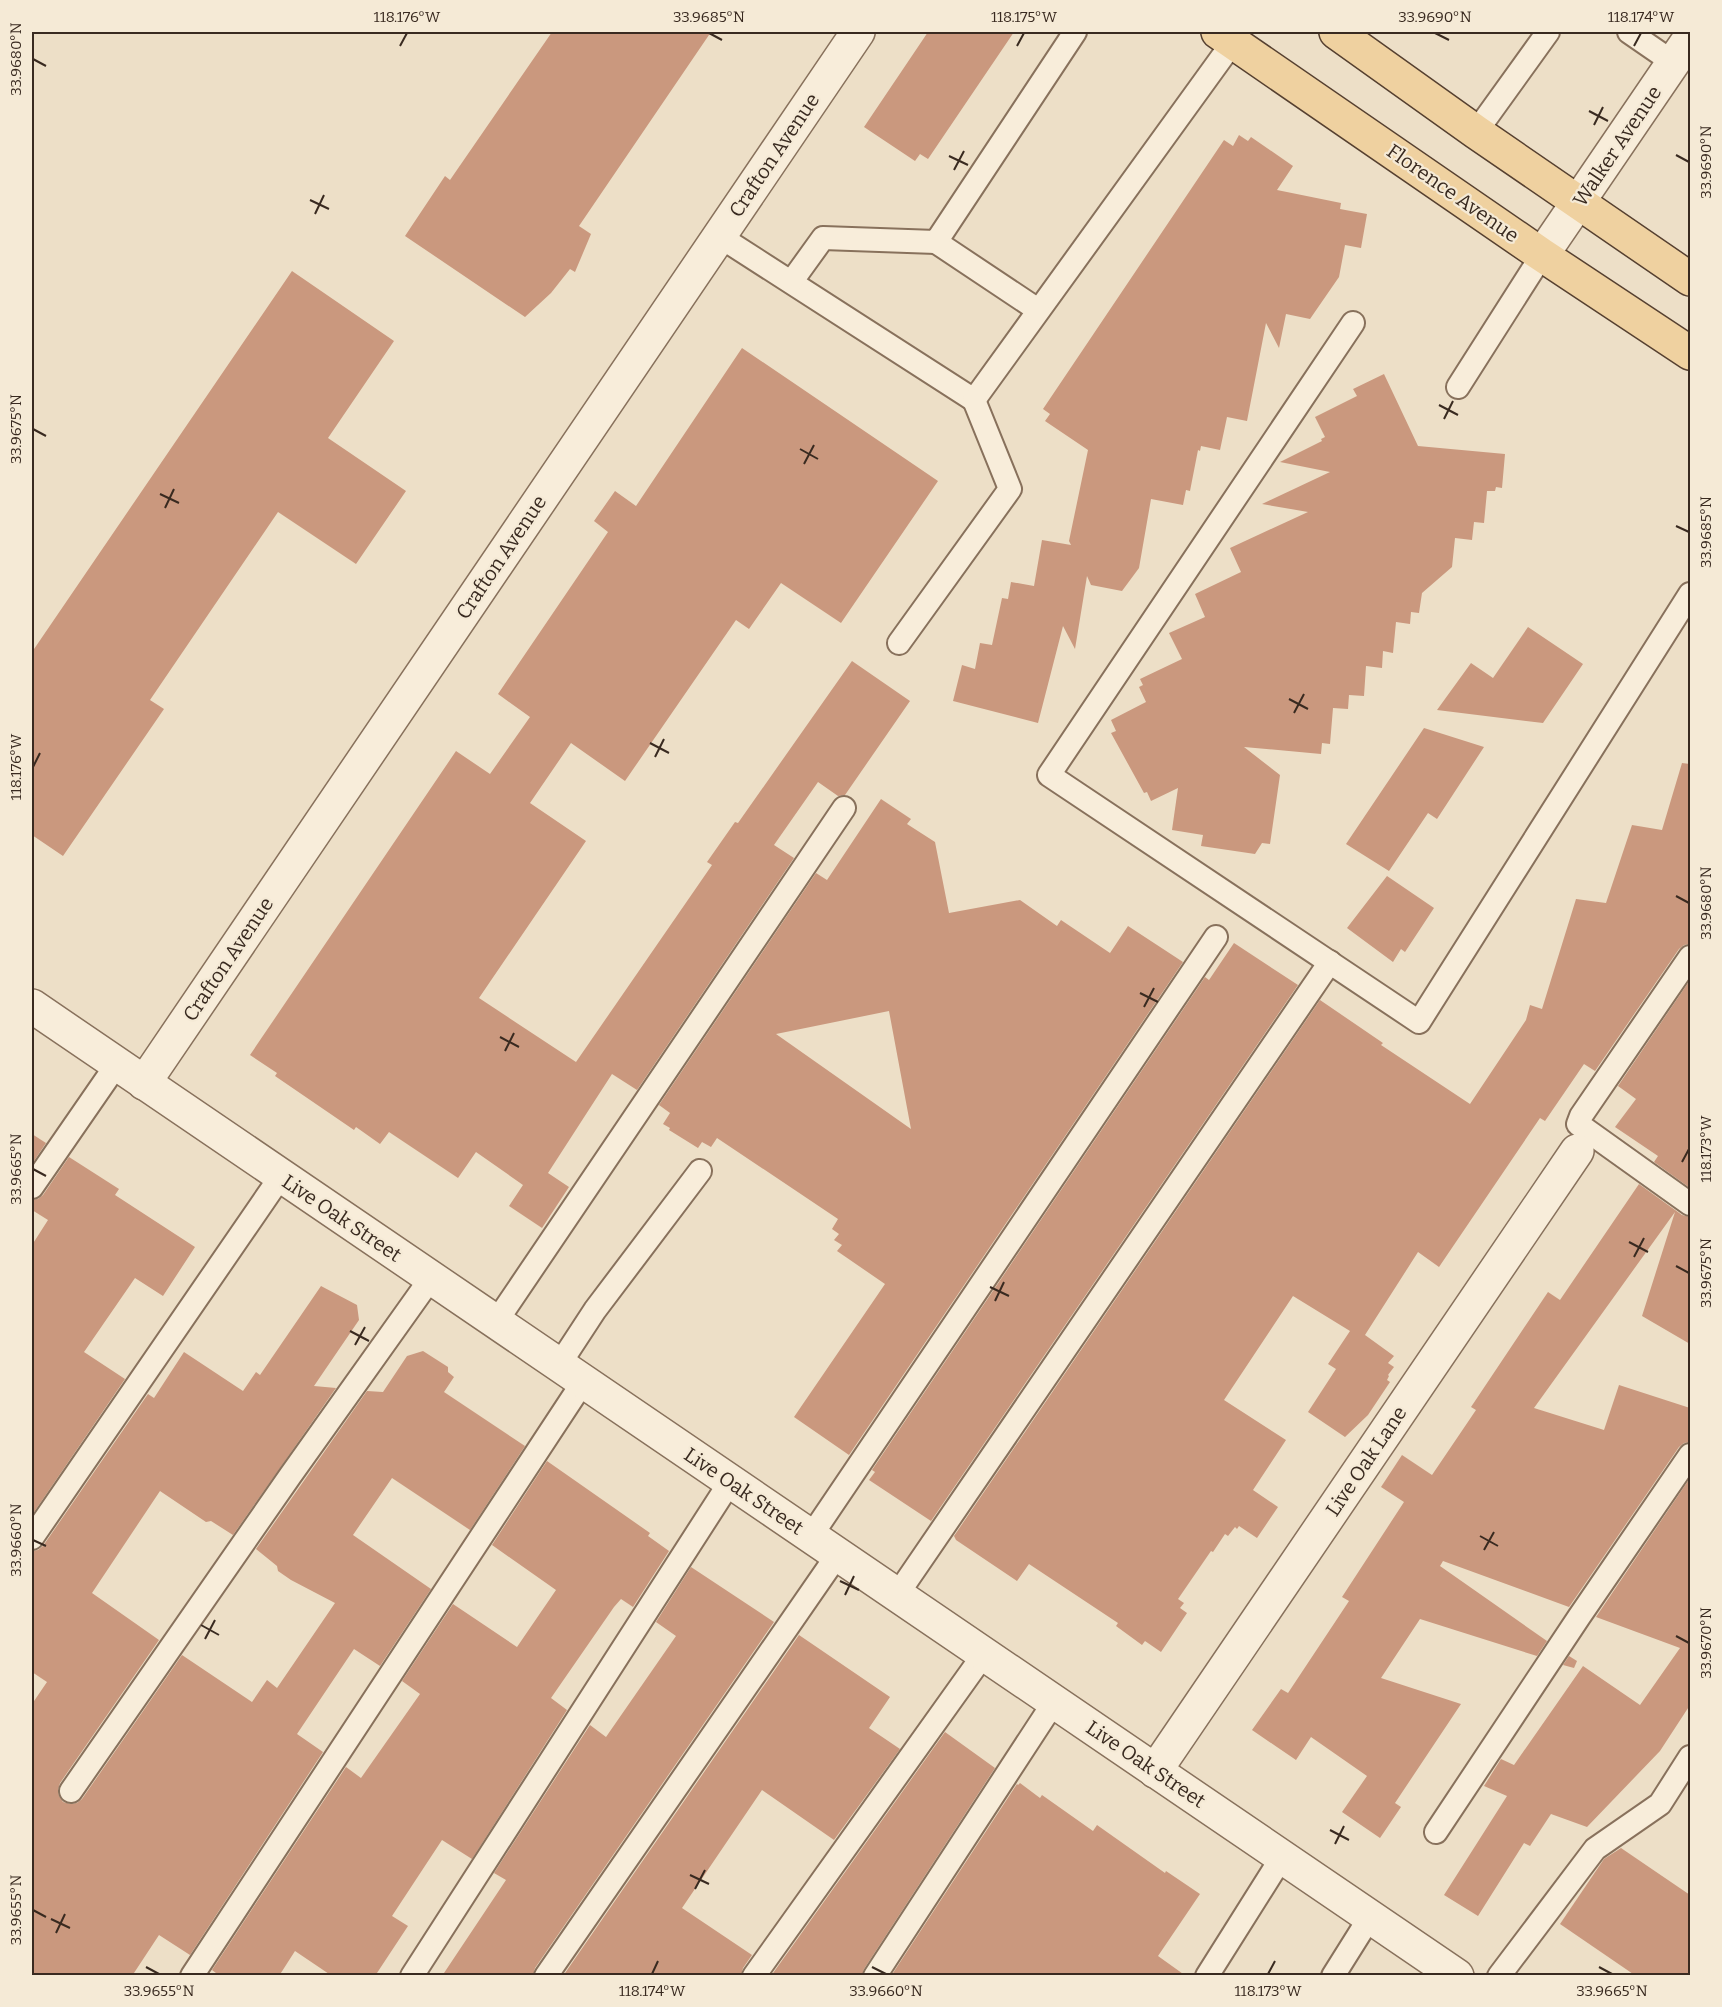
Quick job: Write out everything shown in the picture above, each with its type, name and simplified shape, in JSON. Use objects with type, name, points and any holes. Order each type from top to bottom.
[{"type":"main road","name":"Florence Avenue","points":[[1225,37],[1542,255],[1690,353]]},
{"type":"main road","points":[[1355,37],[1476,132],[1690,279]]},
{"type":"street","name":"Crafton Avenue","points":[[144,1083],[858,32]]},
{"type":"street","name":"Walker Avenue","points":[[1542,255],[1682,50]]},
{"type":"street","name":"Live Oak Street","points":[[32,1006],[1457,1976]]},
{"type":"street","name":"Live Oak Lane","points":[[1155,1771],[1577,1151]]},
{"type":"lane","points":[[936,242],[1075,32]]},
{"type":"lane","points":[[1476,132],[1548,32]]},
{"type":"lane","points":[[1629,32],[1682,50]]},
{"type":"lane","points":[[974,400],[1225,37]]},
{"type":"lane","points":[[719,236],[974,400],[1011,489],[899,643]]},
{"type":"lane","points":[[792,281],[823,238],[936,242],[1038,310]]},
{"type":"lane","points":[[1458,387],[1542,255]]},
{"type":"lane","points":[[1353,323],[1049,775],[1419,1022],[1690,594]]},
{"type":"lane","points":[[496,1323],[844,808]]},
{"type":"lane","points":[[811,1536],[1216,937]]},
{"type":"lane","points":[[1690,957],[1581,1116],[1578,1124],[1690,1204]]},
{"type":"lane","points":[[897,1595],[1330,962]]},
{"type":"lane","points":[[32,1187],[117,1064]]},
{"type":"lane","points":[[192,1976],[571,1373],[595,1310],[700,1172]]},
{"type":"lane","points":[[32,1538],[281,1176]]},
{"type":"lane","points":[[70,1791],[431,1278]]},
{"type":"lane","points":[[1437,1832],[1690,1455]]},
{"type":"lane","points":[[412,1976],[730,1482]]},
{"type":"lane","points":[[546,1976],[838,1554]]},
{"type":"lane","points":[[754,1976],[984,1654]]},
{"type":"lane","points":[[875,1976],[1054,1702]]},
{"type":"lane","points":[[1499,1976],[1595,1849],[1660,1804],[1690,1757]]},
{"type":"lane","points":[[1207,1976],[1282,1857]]},
{"type":"lane","points":[[1333,1976],[1370,1917]]},
{"type":"building","points":[[552,32],[711,32],[579,226],[591,234],[575,272],[570,269],[551,293],[525,317],[405,236],[445,176],[450,180]]},
{"type":"building","points":[[928,32],[1014,32],[928,159],[920,154],[915,161],[864,127]]},
{"type":"building","points":[[1239,135],[1248,141],[1251,137],[1293,166],[1277,190],[1341,203],[1340,209],[1367,214],[1361,248],[1345,245],[1339,277],[1310,319],[1286,314],[1279,348],[1266,323],[1247,421],[1227,417],[1220,450],[1201,446],[1200,451],[1198,450],[1190,491],[1186,490],[1183,505],[1151,499],[1139,568],[1122,591],[1091,585],[1087,576],[1075,649],[1063,626],[1038,723],[953,701],[962,665],[975,669],[980,643],[992,645],[1002,598],[1008,599],[1011,582],[1034,586],[1042,540],[1071,545],[1069,541],[1088,450],[1045,421],[1050,414],[1043,409],[1224,140],[1233,146]]},
{"type":"building","points":[[292,271],[394,341],[328,438],[406,491],[356,564],[278,512],[150,700],[164,709],[63,856],[32,835],[32,652]]},
{"type":"building","points":[[742,348],[938,481],[841,623],[781,583],[749,629],[736,620],[625,781],[571,743],[530,803],[586,841],[479,998],[576,1062],[712,865],[707,862],[735,822],[738,823],[852,661],[910,701],[845,795],[838,796],[818,782],[774,845],[794,858],[637,1090],[612,1074],[548,1173],[569,1187],[542,1228],[509,1206],[523,1185],[476,1152],[458,1178],[389,1132],[380,1144],[356,1127],[354,1130],[275,1076],[277,1073],[250,1055],[456,751],[490,774],[530,717],[498,694],[608,532],[594,521],[615,491],[636,506]]},
{"type":"building","points":[[1384,374],[1418,446],[1505,454],[1502,488],[1496,487],[1495,491],[1487,491],[1484,523],[1474,522],[1472,540],[1455,538],[1452,567],[1422,593],[1419,613],[1411,612],[1410,624],[1396,622],[1393,653],[1383,651],[1382,668],[1366,666],[1364,696],[1349,695],[1348,709],[1333,708],[1330,744],[1322,743],[1321,754],[1244,747],[1280,775],[1270,844],[1262,843],[1255,854],[1201,846],[1203,835],[1172,830],[1178,788],[1151,801],[1147,792],[1144,793],[1111,733],[1116,731],[1111,720],[1146,702],[1139,687],[1143,685],[1140,679],[1182,659],[1169,633],[1205,617],[1195,594],[1241,572],[1230,548],[1308,512],[1262,504],[1330,472],[1280,462],[1322,441],[1321,439],[1325,437],[1315,417],[1357,396],[1353,389]]},
{"type":"building","points":[[1528,627],[1583,664],[1543,723],[1437,710],[1471,663],[1493,678]]},
{"type":"building","points":[[1424,728],[1484,747],[1437,819],[1428,813],[1389,871],[1346,844]]},
{"type":"building","points":[[1682,763],[1690,764],[1690,944],[1679,949],[1595,1071],[1584,1064],[1545,1121],[1540,1118],[1439,1267],[1418,1252],[1365,1335],[1394,1356],[1388,1363],[1394,1367],[1388,1375],[1387,1380],[1390,1382],[1368,1415],[1345,1437],[1308,1412],[1336,1369],[1328,1364],[1350,1331],[1293,1296],[1224,1400],[1286,1440],[1253,1490],[1278,1507],[1257,1538],[1239,1526],[1237,1529],[1235,1527],[1228,1536],[1225,1534],[1213,1552],[1211,1551],[1178,1599],[1184,1603],[1180,1608],[1187,1613],[1161,1652],[1145,1641],[1142,1645],[1116,1626],[1118,1623],[1029,1564],[1017,1581],[956,1540],[954,1536],[1320,1000],[1383,1043],[1381,1045],[1470,1104],[1526,1020],[1530,1005],[1542,1009],[1576,899],[1606,903],[1632,825],[1662,830]]},
{"type":"building","points":[[881,799],[911,819],[907,824],[935,842],[949,913],[1020,900],[1057,926],[1061,920],[1110,953],[1128,926],[1183,962],[849,1455],[794,1417],[885,1284],[837,1251],[842,1245],[834,1240],[839,1234],[832,1229],[838,1219],[717,1138],[711,1147],[702,1142],[698,1148],[669,1130],[670,1128],[663,1124],[670,1113],[659,1105],[816,873],[827,880]],"holes":[[[889,1011],[911,1129],[776,1034]]]},
{"type":"building","points":[[1387,876],[1434,908],[1405,952],[1401,949],[1393,962],[1347,928]]},
{"type":"building","points":[[1234,943],[1298,985],[931,1521],[869,1480],[875,1472],[872,1470],[1205,977],[1209,980]]},
{"type":"building","points":[[1690,980],[1690,1188],[1654,1162],[1658,1156],[1615,1127],[1636,1099],[1618,1086]]},
{"type":"building","points":[[32,1134],[46,1143],[32,1164]]},
{"type":"building","points":[[69,1157],[119,1189],[115,1195],[195,1247],[163,1296],[135,1278],[84,1352],[125,1379],[32,1515],[32,1245],[48,1220],[32,1210],[32,1200],[43,1195]]},
{"type":"building","points":[[1639,1184],[1682,1215],[1690,1217],[1690,1344],[1642,1316],[1675,1212],[1534,1408],[1604,1430],[1619,1385],[1690,1408],[1690,1442],[1679,1447],[1569,1607],[1443,1561],[1440,1566],[1547,1641],[1537,1656],[1420,1619],[1381,1678],[1461,1704],[1395,1803],[1401,1807],[1380,1838],[1342,1812],[1367,1776],[1311,1737],[1296,1760],[1252,1730],[1281,1689],[1288,1693],[1349,1601],[1342,1597],[1404,1502],[1381,1487],[1402,1455],[1432,1475],[1476,1410],[1471,1407],[1548,1292],[1560,1300]]},
{"type":"building","points":[[321,1286],[357,1305],[359,1320],[314,1386],[336,1388],[233,1535],[211,1521],[206,1522],[160,1491],[92,1593],[159,1640],[60,1783],[58,1790],[63,1802],[77,1803],[82,1799],[182,1655],[252,1702],[267,1680],[277,1688],[335,1603],[291,1580],[278,1571],[277,1566],[256,1549],[367,1391],[383,1392],[407,1356],[423,1351],[448,1367],[448,1372],[454,1377],[444,1392],[525,1446],[470,1530],[392,1478],[353,1535],[431,1589],[380,1666],[354,1649],[297,1734],[323,1752],[190,1955],[159,1935],[132,1976],[32,1976],[32,1704],[47,1682],[32,1672],[32,1551],[43,1546],[148,1394],[154,1398],[184,1352],[243,1391],[256,1372],[260,1375]]},
{"type":"building","points":[[547,1461],[650,1533],[648,1536],[669,1551],[633,1607],[621,1599],[614,1607],[551,1698],[567,1710],[472,1859],[442,1840],[392,1916],[408,1926],[375,1976],[332,1976],[295,1951],[279,1976],[220,1976],[212,1970],[346,1767],[361,1778],[420,1694],[402,1681],[453,1604],[517,1647],[556,1590],[492,1545]]},
{"type":"building","points":[[1690,1478],[1690,1705],[1660,1751],[1587,1827],[1551,1814],[1530,1846],[1524,1843],[1478,1916],[1444,1895],[1507,1796],[1484,1786],[1501,1759],[1514,1765],[1583,1666],[1640,1705],[1680,1648],[1596,1617]]},
{"type":"building","points":[[691,1567],[774,1622],[535,1968],[533,1976],[442,1976],[506,1880],[494,1873],[590,1725],[606,1737],[676,1636],[656,1622]]},
{"type":"building","points":[[799,1635],[890,1697],[869,1728],[900,1749],[834,1840],[762,1790],[682,1908],[752,1955],[743,1968],[741,1976],[563,1976]]},
{"type":"building","points":[[1569,1656],[1577,1661],[1574,1668],[1563,1665]]},
{"type":"building","points":[[945,1732],[995,1768],[864,1969],[862,1976],[771,1976]]},
{"type":"building","points":[[1020,1783],[1040,1798],[1042,1795],[1093,1831],[1097,1825],[1165,1873],[1166,1871],[1200,1894],[1158,1956],[1186,1976],[891,1976],[1017,1784]]},
{"type":"building","points":[[1621,1848],[1690,1895],[1690,1976],[1636,1976],[1560,1924],[1604,1859]]}]
